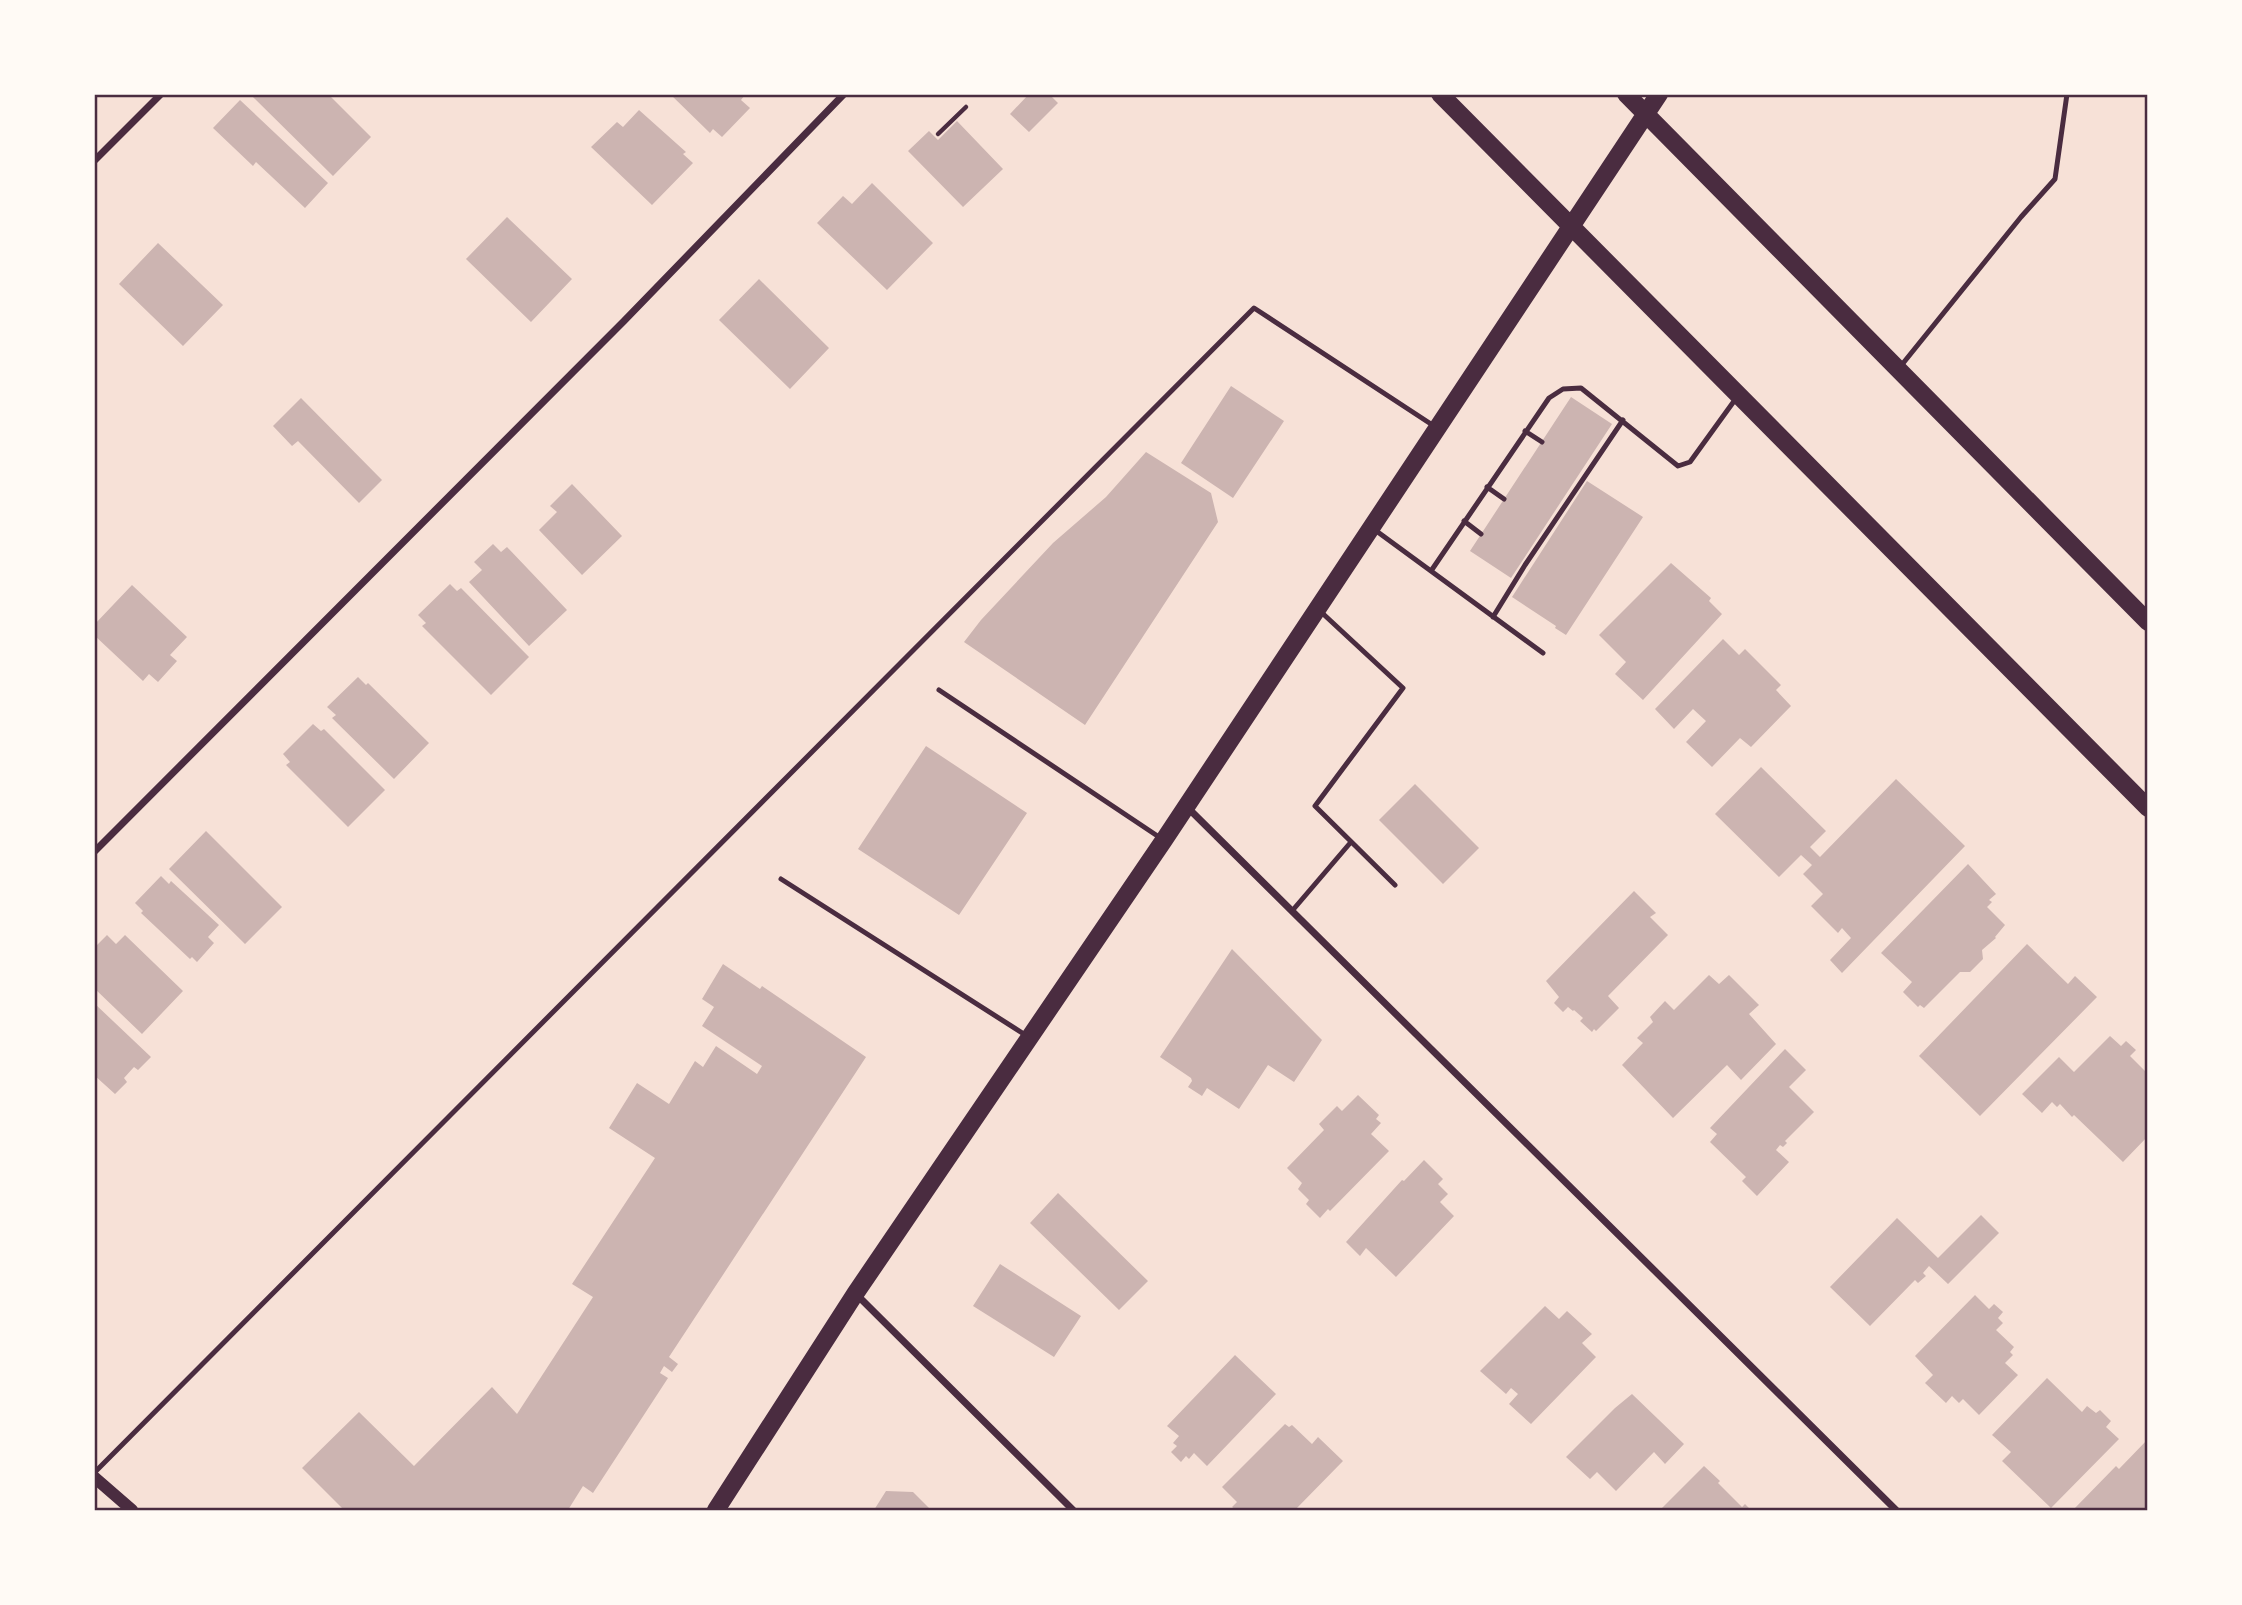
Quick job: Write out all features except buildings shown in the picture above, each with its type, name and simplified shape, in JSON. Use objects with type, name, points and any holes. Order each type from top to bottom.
[{"type":"main road","points":[[1440,94],[2147,808]]},
{"type":"main road","points":[[1626,94],[2147,622]]},
{"type":"main road","points":[[716,1510],[855,1294],[1187,807],[1660,94]]},
{"type":"street","points":[[94,161],[161,94]]},
{"type":"street","points":[[94,852],[624,321],[844,94]]},
{"type":"street","points":[[1187,807],[1896,1510]]},
{"type":"street","points":[[855,1294],[1073,1510]]},
{"type":"street","points":[[94,1475],[132,1510]]},
{"type":"lane","points":[[1898,369],[2021,217],[2055,180],[2067,94]]},
{"type":"lane","points":[[94,1475],[1254,308],[1438,429]]},
{"type":"lane","points":[[1431,571],[1525,430],[1549,398],[1563,389],[1581,388],[1678,466],[1690,462],[1739,395]]},
{"type":"lane","points":[[1493,617],[1523,564],[1585,471],[1623,420]]},
{"type":"lane","points":[[1525,430],[1542,442]]},
{"type":"lane","points":[[1487,487],[1504,499]]},
{"type":"lane","points":[[1464,521],[1481,534]]},
{"type":"lane","points":[[1372,528],[1543,653]]},
{"type":"lane","points":[[1318,609],[1403,688],[1315,806],[1395,885]]},
{"type":"lane","points":[[939,690],[1164,841]]},
{"type":"lane","points":[[1292,911],[1351,842]]},
{"type":"lane","points":[[781,879],[1030,1038]]},
{"type":"path","points":[[938,134],[966,107]]}]
